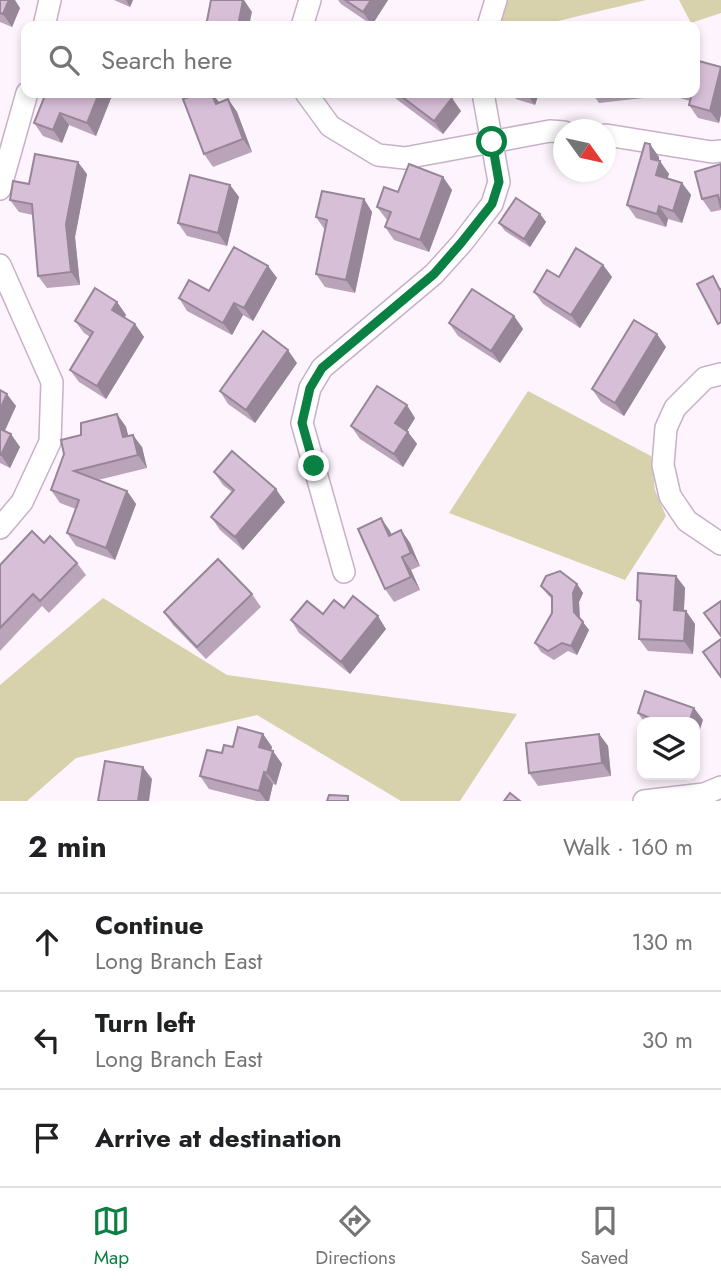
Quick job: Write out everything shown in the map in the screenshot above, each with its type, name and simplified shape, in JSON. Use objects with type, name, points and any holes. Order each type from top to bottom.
[{"type":"street","points":[[45,21],[51,0]]},
{"type":"street","points":[[304,21],[310,0]]},
{"type":"street","points":[[490,21],[496,0]]},
{"type":"street","points":[[0,190],[26,98]]},
{"type":"street","points":[[310,98],[330,126],[379,155],[405,158],[553,131]]},
{"type":"street","points":[[344,572],[302,423],[310,388],[322,368],[434,274],[492,204],[499,182],[484,98]]},
{"type":"street","points":[[616,137],[712,152],[721,150]]},
{"type":"street","points":[[0,265],[52,382],[50,442],[22,502],[0,528]]},
{"type":"street","points":[[721,374],[705,378],[675,408],[666,428],[663,465],[670,496],[687,522],[721,544]]},
{"type":"street","points":[[645,801],[704,794],[721,787]]},
{"type":"shaded area","points":[[508,0],[646,0],[558,21],[501,21]]},
{"type":"shaded area","points":[[679,0],[721,0],[721,13],[690,21]]},
{"type":"shaded area","points":[[528,391],[651,456],[655,490],[666,516],[625,580],[449,513]]},
{"type":"shaded area","points":[[103,598],[227,675],[517,714],[460,801],[401,801],[257,715],[76,758],[27,801],[0,801],[0,685]]},
{"type":"building","points":[[0,0],[9,0],[3,14],[0,13]]},
{"type":"building","points":[[211,0],[243,0],[239,21],[207,21]]},
{"type":"building","points":[[345,0],[371,0],[363,12]]},
{"type":"building","points":[[700,61],[721,67],[710,111],[689,105],[691,98],[700,98]]},
{"type":"building","points":[[44,98],[97,98],[87,123],[60,113],[53,130],[34,123]]},
{"type":"building","points":[[213,98],[216,104],[228,99],[243,139],[204,154],[183,99]]},
{"type":"building","points":[[404,98],[452,98],[434,121]]},
{"type":"building","points":[[645,143],[650,144],[651,159],[660,161],[656,175],[682,183],[673,211],[659,206],[657,214],[627,205]]},
{"type":"building","points":[[35,154],[78,162],[66,224],[71,272],[38,276],[32,204],[10,200],[13,181],[29,184]]},
{"type":"building","points":[[409,164],[443,177],[420,240],[385,227],[391,212],[377,207],[384,187],[398,192]]},
{"type":"building","points":[[721,164],[721,208],[718,195],[702,199],[695,172]]},
{"type":"building","points":[[190,175],[230,185],[218,233],[178,223]]},
{"type":"building","points":[[322,191],[364,199],[346,280],[316,274],[327,220],[316,217]]},
{"type":"building","points":[[516,198],[540,214],[524,239],[499,223]]},
{"type":"building","points":[[234,247],[268,266],[244,308],[234,303],[223,323],[179,298],[189,280],[209,291]]},
{"type":"building","points":[[576,248],[603,265],[571,315],[534,292],[547,270],[559,277]]},
{"type":"building","points":[[713,276],[721,289],[721,322],[718,324],[697,284]]},
{"type":"building","points":[[95,288],[117,302],[112,310],[135,324],[97,386],[70,370],[93,332],[75,321]]},
{"type":"building","points":[[472,289],[514,316],[491,351],[449,323]]},
{"type":"building","points":[[634,320],[657,334],[615,403],[592,389]]},
{"type":"building","points":[[263,331],[288,350],[246,410],[220,391]]},
{"type":"building","points":[[377,386],[407,405],[395,423],[408,432],[394,454],[351,426]]},
{"type":"building","points":[[0,390],[7,394],[0,409]]},
{"type":"building","points":[[117,414],[123,437],[133,435],[138,455],[74,471],[127,491],[106,548],[67,533],[79,500],[51,490],[64,454],[61,440],[81,435],[81,423]]},
{"type":"building","points":[[0,429],[11,434],[1,455],[0,455]]},
{"type":"building","points":[[232,451],[276,489],[235,537],[211,517],[234,490],[214,472]]},
{"type":"building","points":[[381,518],[389,536],[401,530],[411,553],[402,557],[411,577],[385,589],[358,529]]},
{"type":"building","points":[[32,531],[44,543],[50,536],[77,563],[40,601],[33,594],[0,628],[0,565]]},
{"type":"building","points":[[218,559],[252,594],[197,647],[164,612]]},
{"type":"building","points":[[560,571],[577,584],[573,593],[574,612],[583,622],[571,646],[562,643],[548,651],[535,643],[552,613],[552,596],[541,586],[546,576]]},
{"type":"building","points":[[638,573],[676,576],[674,610],[686,611],[684,641],[639,639],[641,601],[637,600]]},
{"type":"building","points":[[353,596],[378,616],[341,662],[291,620],[307,601],[323,614],[334,600],[344,608]]},
{"type":"building","points":[[721,601],[721,636],[704,613]]},
{"type":"building","points":[[721,639],[721,677],[703,652]]},
{"type":"building","points":[[645,691],[694,708],[691,717],[648,717],[638,713]]},
{"type":"building","points":[[238,727],[263,734],[259,747],[273,751],[259,791],[200,776],[207,750],[222,753],[224,745],[233,747]]},
{"type":"building","points":[[599,734],[602,763],[529,773],[526,743]]},
{"type":"building","points":[[105,761],[143,767],[138,801],[98,801]]},
{"type":"building","points":[[510,793],[520,801],[504,801]]},
{"type":"building","points":[[329,795],[348,796],[348,801],[327,801]]},
{"type":"route","points":[[314,466],[302,423],[310,388],[322,368],[434,274],[492,204],[499,182],[492,142]]}]
